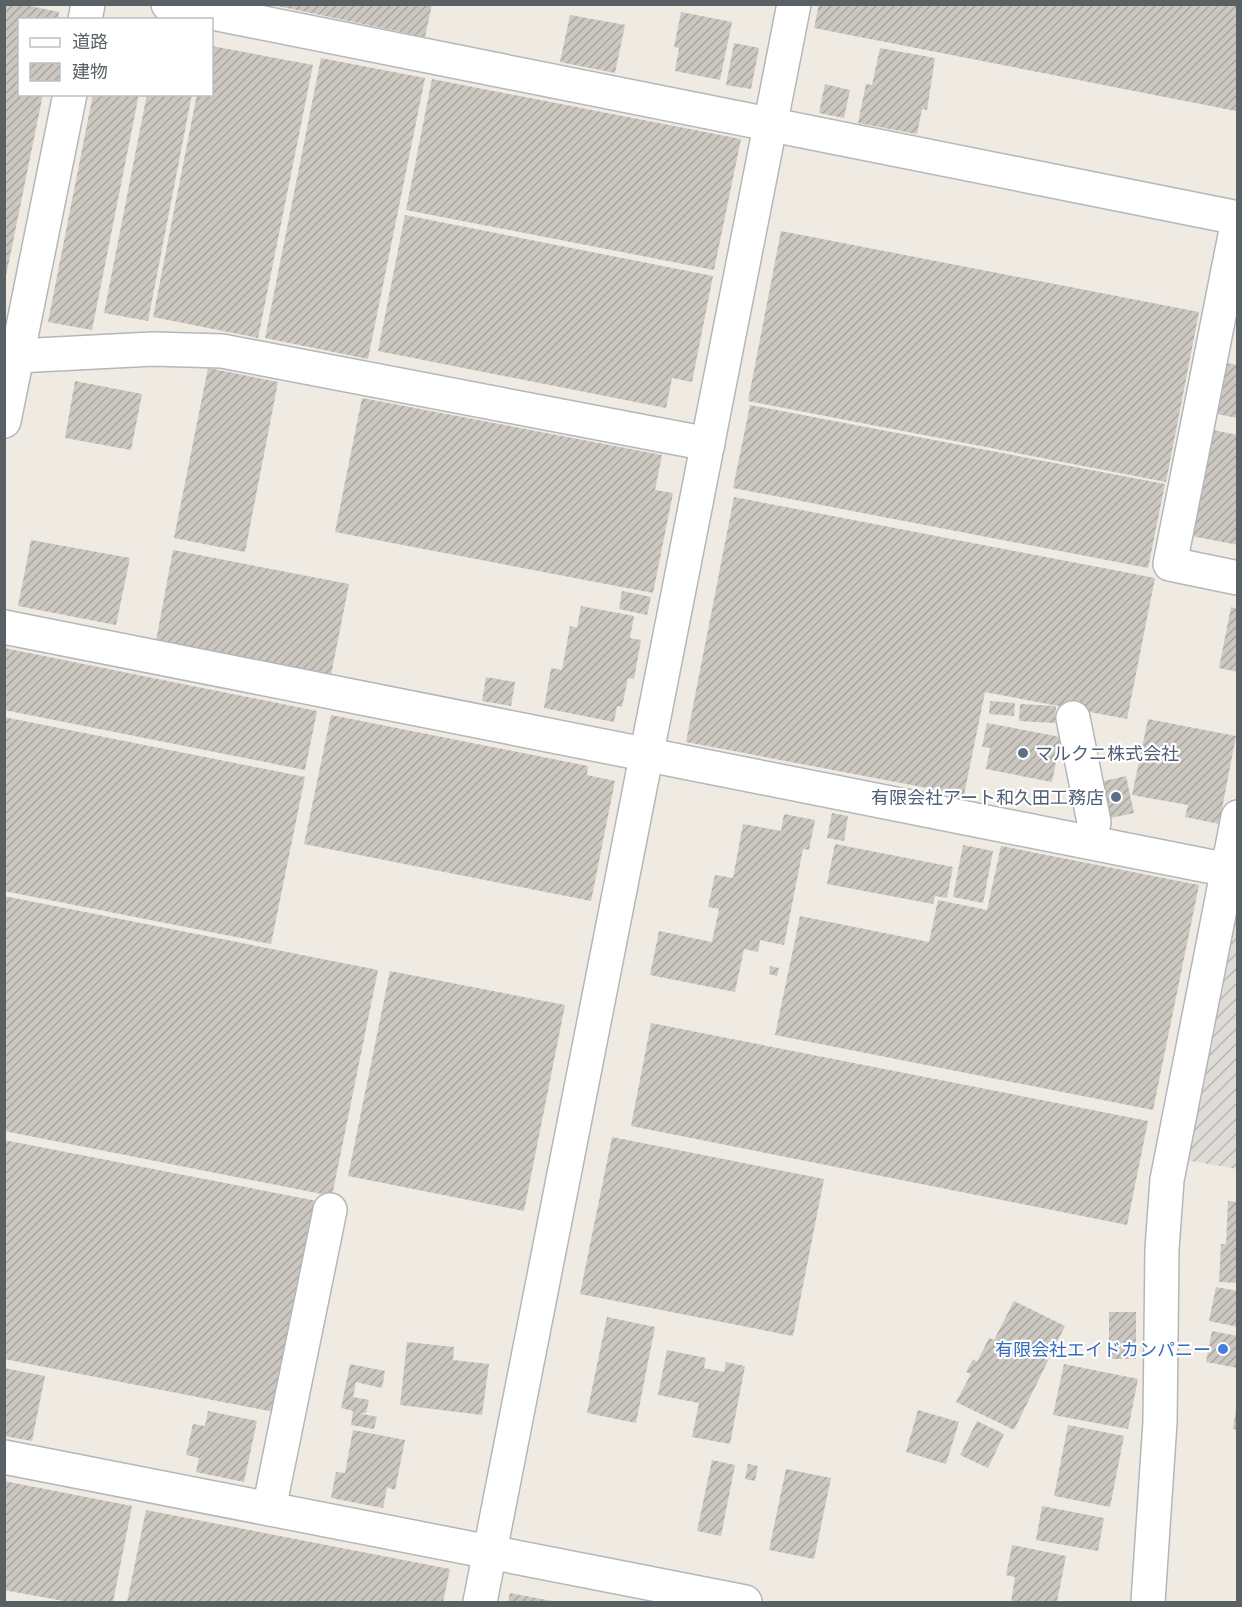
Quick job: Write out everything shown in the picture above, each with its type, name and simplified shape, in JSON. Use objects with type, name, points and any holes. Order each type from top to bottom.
[{"type":"street","points":[[168,4],[1238,219],[1170,564],[1238,578]]},
{"type":"street","points":[[480,1602],[794,4]]},
{"type":"street","points":[[4,421],[11,357],[70,96]]},
{"type":"street","points":[[11,357],[153,349],[222,351],[708,444]]},
{"type":"street","points":[[4,627],[1232,871]]},
{"type":"street","points":[[1073,718],[1094,822],[1090,842]]},
{"type":"street","points":[[1148,1602],[1160,1422],[1162,1248],[1167,1180],[1232,871],[1238,817]]},
{"type":"street","points":[[269,1509],[330,1210]]},
{"type":"street","points":[[4,1457],[745,1602]]},
{"type":"shaded area","points":[[1237,898],[1237,1169],[1186,1160]]},
{"type":"building","points":[[4,4],[21,4],[59,12],[58,18],[18,18],[18,96],[43,96],[6,276]]},
{"type":"building","points":[[268,4],[432,4],[425,37]]},
{"type":"building","points":[[819,4],[1238,4],[1236,111],[814,28]]},
{"type":"building","points":[[681,12],[732,22],[720,80],[675,71],[679,48],[674,47]]},
{"type":"building","points":[[570,15],[625,25],[615,73],[560,62]]},
{"type":"building","points":[[734,43],[759,48],[751,89],[726,85]]},
{"type":"building","points":[[213,46],[313,65],[258,338],[153,317],[197,96],[213,96]]},
{"type":"building","points":[[880,48],[935,58],[927,110],[922,109],[917,134],[858,123],[866,84],[872,85]]},
{"type":"building","points":[[321,58],[425,78],[368,359],[265,338]]},
{"type":"building","points":[[432,79],[741,139],[714,270],[406,210]]},
{"type":"building","points":[[825,84],[850,90],[844,118],[819,113]]},
{"type":"building","points":[[93,96],[139,96],[92,330],[48,322]]},
{"type":"building","points":[[147,96],[192,96],[148,321],[104,313]]},
{"type":"building","points":[[405,215],[713,276],[692,382],[672,378],[666,408],[378,351]]},
{"type":"building","points":[[781,231],[1199,312],[1166,482],[748,401]]},
{"type":"building","points":[[1226,363],[1238,365],[1238,418],[1216,414]]},
{"type":"building","points":[[208,368],[278,382],[245,552],[174,538]]},
{"type":"building","points":[[75,381],[142,394],[131,450],[65,438]]},
{"type":"building","points":[[362,398],[662,455],[655,490],[673,493],[653,593],[335,532]]},
{"type":"building","points":[[750,405],[1165,484],[1148,568],[733,488]]},
{"type":"building","points":[[1213,430],[1238,435],[1238,545],[1192,536]]},
{"type":"building","points":[[734,497],[1155,578],[1127,719],[985,692],[964,795],[686,742]]},
{"type":"building","points":[[31,540],[130,558],[116,625],[18,606]]},
{"type":"building","points":[[173,550],[349,584],[331,675],[156,641]]},
{"type":"building","points":[[622,591],[651,597],[647,615],[619,609]]},
{"type":"building","points":[[581,606],[634,616],[630,638],[641,640],[634,679],[628,678],[622,707],[617,706],[614,722],[544,708],[551,668],[562,670],[570,626],[577,628]]},
{"type":"building","points":[[1231,607],[1238,609],[1238,672],[1219,668]]},
{"type":"building","points":[[4,648],[317,711],[305,770],[4,710]]},
{"type":"building","points":[[486,677],[515,682],[511,706],[482,701]]},
{"type":"building","points":[[990,701],[1015,703],[1014,716],[989,714]]},
{"type":"building","points":[[1020,704],[1056,706],[1055,723],[1019,721]]},
{"type":"building","points":[[331,715],[588,766],[587,775],[615,781],[591,901],[304,844]]},
{"type":"building","points":[[4,717],[305,777],[271,944],[4,891]]},
{"type":"building","points":[[1148,719],[1236,736],[1219,824],[1185,817],[1188,805],[1132,795]]},
{"type":"building","points":[[987,723],[1061,737],[1052,782],[986,769],[990,748],[982,747]]},
{"type":"building","points":[[1126,776],[1134,813],[1106,819],[1099,782]]},
{"type":"building","points":[[832,813],[848,816],[844,841],[827,838]]},
{"type":"building","points":[[784,814],[815,820],[809,850],[803,849],[784,945],[760,940],[758,952],[744,949],[735,992],[650,975],[659,931],[712,942],[719,909],[708,907],[715,875],[733,878],[743,824],[781,831]]},
{"type":"building","points":[[835,844],[953,867],[947,898],[935,896],[933,904],[827,884]]},
{"type":"building","points":[[963,845],[993,851],[983,903],[953,897]]},
{"type":"building","points":[[1001,846],[1199,885],[1153,1110],[775,1035],[800,916],[929,942],[938,900],[987,910]]},
{"type":"building","points":[[4,896],[378,970],[332,1196],[4,1131]]},
{"type":"building","points":[[770,966],[779,968],[777,976],[769,974]]},
{"type":"building","points":[[390,971],[565,1005],[524,1211],[348,1176]]},
{"type":"building","points":[[651,1023],[1148,1121],[1127,1225],[631,1126]]},
{"type":"building","points":[[612,1137],[824,1179],[793,1336],[580,1294]]},
{"type":"building","points":[[4,1140],[317,1201],[274,1412],[4,1359]]},
{"type":"building","points":[[1228,1201],[1238,1202],[1238,1283],[1219,1282],[1221,1244],[1226,1244]]},
{"type":"building","points":[[1216,1287],[1238,1291],[1238,1327],[1209,1321]]},
{"type":"building","points":[[1014,1301],[1065,1326],[1014,1430],[956,1402],[971,1374],[966,1372],[973,1359],[977,1362],[989,1338],[994,1340]]},
{"type":"building","points":[[1109,1312],[1136,1312],[1136,1359],[1109,1359]]},
{"type":"building","points":[[607,1317],[655,1327],[636,1423],[587,1413]]},
{"type":"building","name":"有限会社エイドカンパニー","points":[[1212,1331],[1238,1336],[1238,1368],[1206,1362]]},
{"type":"building","points":[[407,1342],[454,1347],[453,1360],[489,1364],[482,1415],[400,1405]]},
{"type":"building","points":[[667,1350],[706,1358],[704,1368],[724,1372],[726,1362],[745,1366],[730,1444],[692,1437],[699,1403],[658,1395]]},
{"type":"building","points":[[350,1364],[385,1371],[382,1388],[356,1382],[353,1397],[369,1400],[366,1413],[359,1413],[377,1417],[374,1429],[351,1425],[353,1411],[341,1408]]},
{"type":"building","points":[[1064,1364],[1138,1379],[1128,1429],[1053,1415]]},
{"type":"building","points":[[4,1368],[45,1376],[32,1441],[4,1436]]},
{"type":"building","points":[[1236,1409],[1238,1409],[1238,1430],[1233,1429]]},
{"type":"building","points":[[918,1410],[959,1422],[946,1464],[906,1452]]},
{"type":"building","points":[[208,1411],[257,1421],[244,1482],[196,1472],[199,1458],[186,1455],[193,1424],[205,1426]]},
{"type":"building","points":[[977,1421],[1004,1434],[988,1468],[960,1455]]},
{"type":"building","points":[[1068,1425],[1124,1436],[1110,1507],[1054,1496]]},
{"type":"building","points":[[353,1430],[405,1440],[395,1490],[387,1487],[383,1508],[331,1498],[336,1472],[345,1473]]},
{"type":"building","points":[[712,1460],[735,1465],[721,1536],[697,1531]]},
{"type":"building","points":[[748,1464],[758,1466],[755,1481],[745,1479]]},
{"type":"building","points":[[786,1469],[831,1478],[814,1559],[769,1550]]},
{"type":"building","points":[[4,1481],[132,1506],[113,1602],[69,1602],[4,1590]]},
{"type":"building","points":[[1042,1506],[1104,1518],[1098,1551],[1036,1540]]},
{"type":"building","points":[[146,1510],[450,1569],[443,1602],[127,1602]]},
{"type":"building","points":[[1012,1545],[1066,1556],[1057,1602],[1011,1602],[1015,1577],[1006,1575]]},
{"type":"building","points":[[510,1593],[552,1601],[552,1602],[508,1602]]},
{"type":"place","name":"マルクニ株式会社","points":[[1023,753]]},
{"type":"place","name":"有限会社アート和久田工務店","points":[[1116,797]]},
{"type":"place","name":"有限会社エイドカンパニー","points":[[1223,1349]]}]
